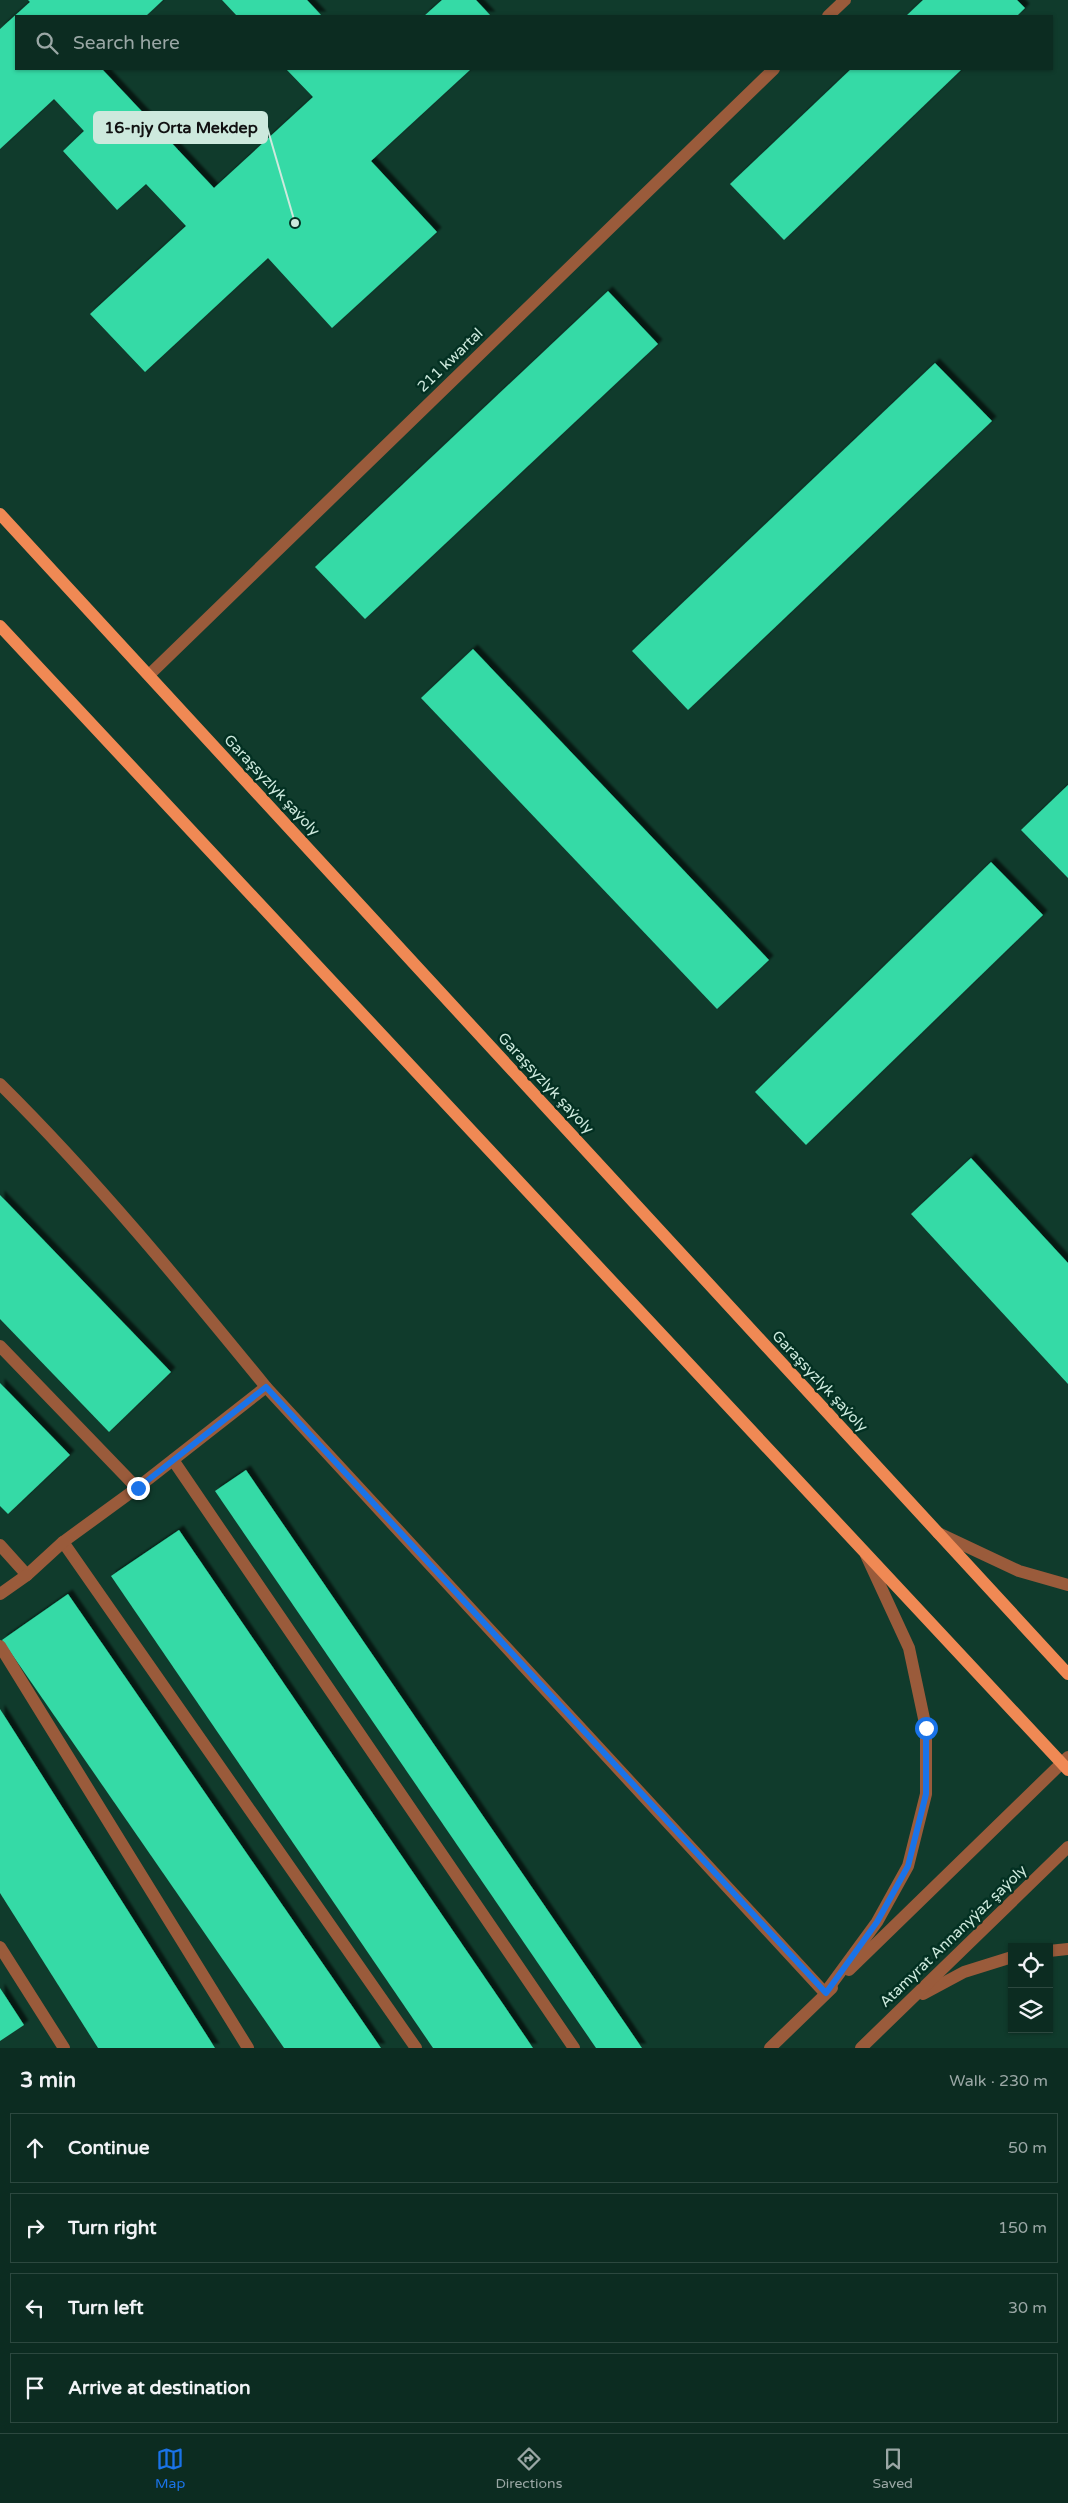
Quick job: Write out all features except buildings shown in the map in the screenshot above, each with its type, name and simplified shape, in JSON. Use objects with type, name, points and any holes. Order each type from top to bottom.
[{"type":"main road","name":"Garaşsyzlyk şaýoly","points":[[0,514],[1068,1674]]},
{"type":"main road","points":[[0,626],[865,1553],[1066,1764]]},
{"type":"street","points":[[829,15],[845,0]]},
{"type":"street","name":"211 kwartal","points":[[149,675],[773,70]]},
{"type":"street","points":[[0,1084],[41,1124],[193,1298],[266,1387],[826,1993]]},
{"type":"street","points":[[0,1346],[138,1488]]},
{"type":"street","points":[[0,1594],[27,1575],[63,1542],[138,1488],[266,1387]]},
{"type":"street","points":[[173,1460],[574,2048]]},
{"type":"street","points":[[938,1533],[1019,1571],[1068,1585]]},
{"type":"street","points":[[63,1542],[416,2048]]},
{"type":"street","points":[[0,1546],[27,1575]]},
{"type":"street","points":[[826,1993],[877,1922],[908,1866],[926,1794],[926,1728],[909,1648],[865,1553]]},
{"type":"street","points":[[0,1646],[248,2048]]},
{"type":"street","points":[[770,2048],[1066,1764]]},
{"type":"street","name":"Atamyrat Annanyýaz şaýoly","points":[[861,2048],[1068,1846]]},
{"type":"street","points":[[0,1947],[64,2048]]},
{"type":"street","points":[[1053,1951],[1068,1949]]},
{"type":"street","points":[[908,2002],[964,1972],[1008,1957]]},
{"type":"place","name":"16-njy Orta Mekdep","points":[[295,223]]},
{"type":"route","points":[[138,1488],[266,1387],[826,1993],[877,1922],[908,1866],[926,1794],[926,1728]]}]
